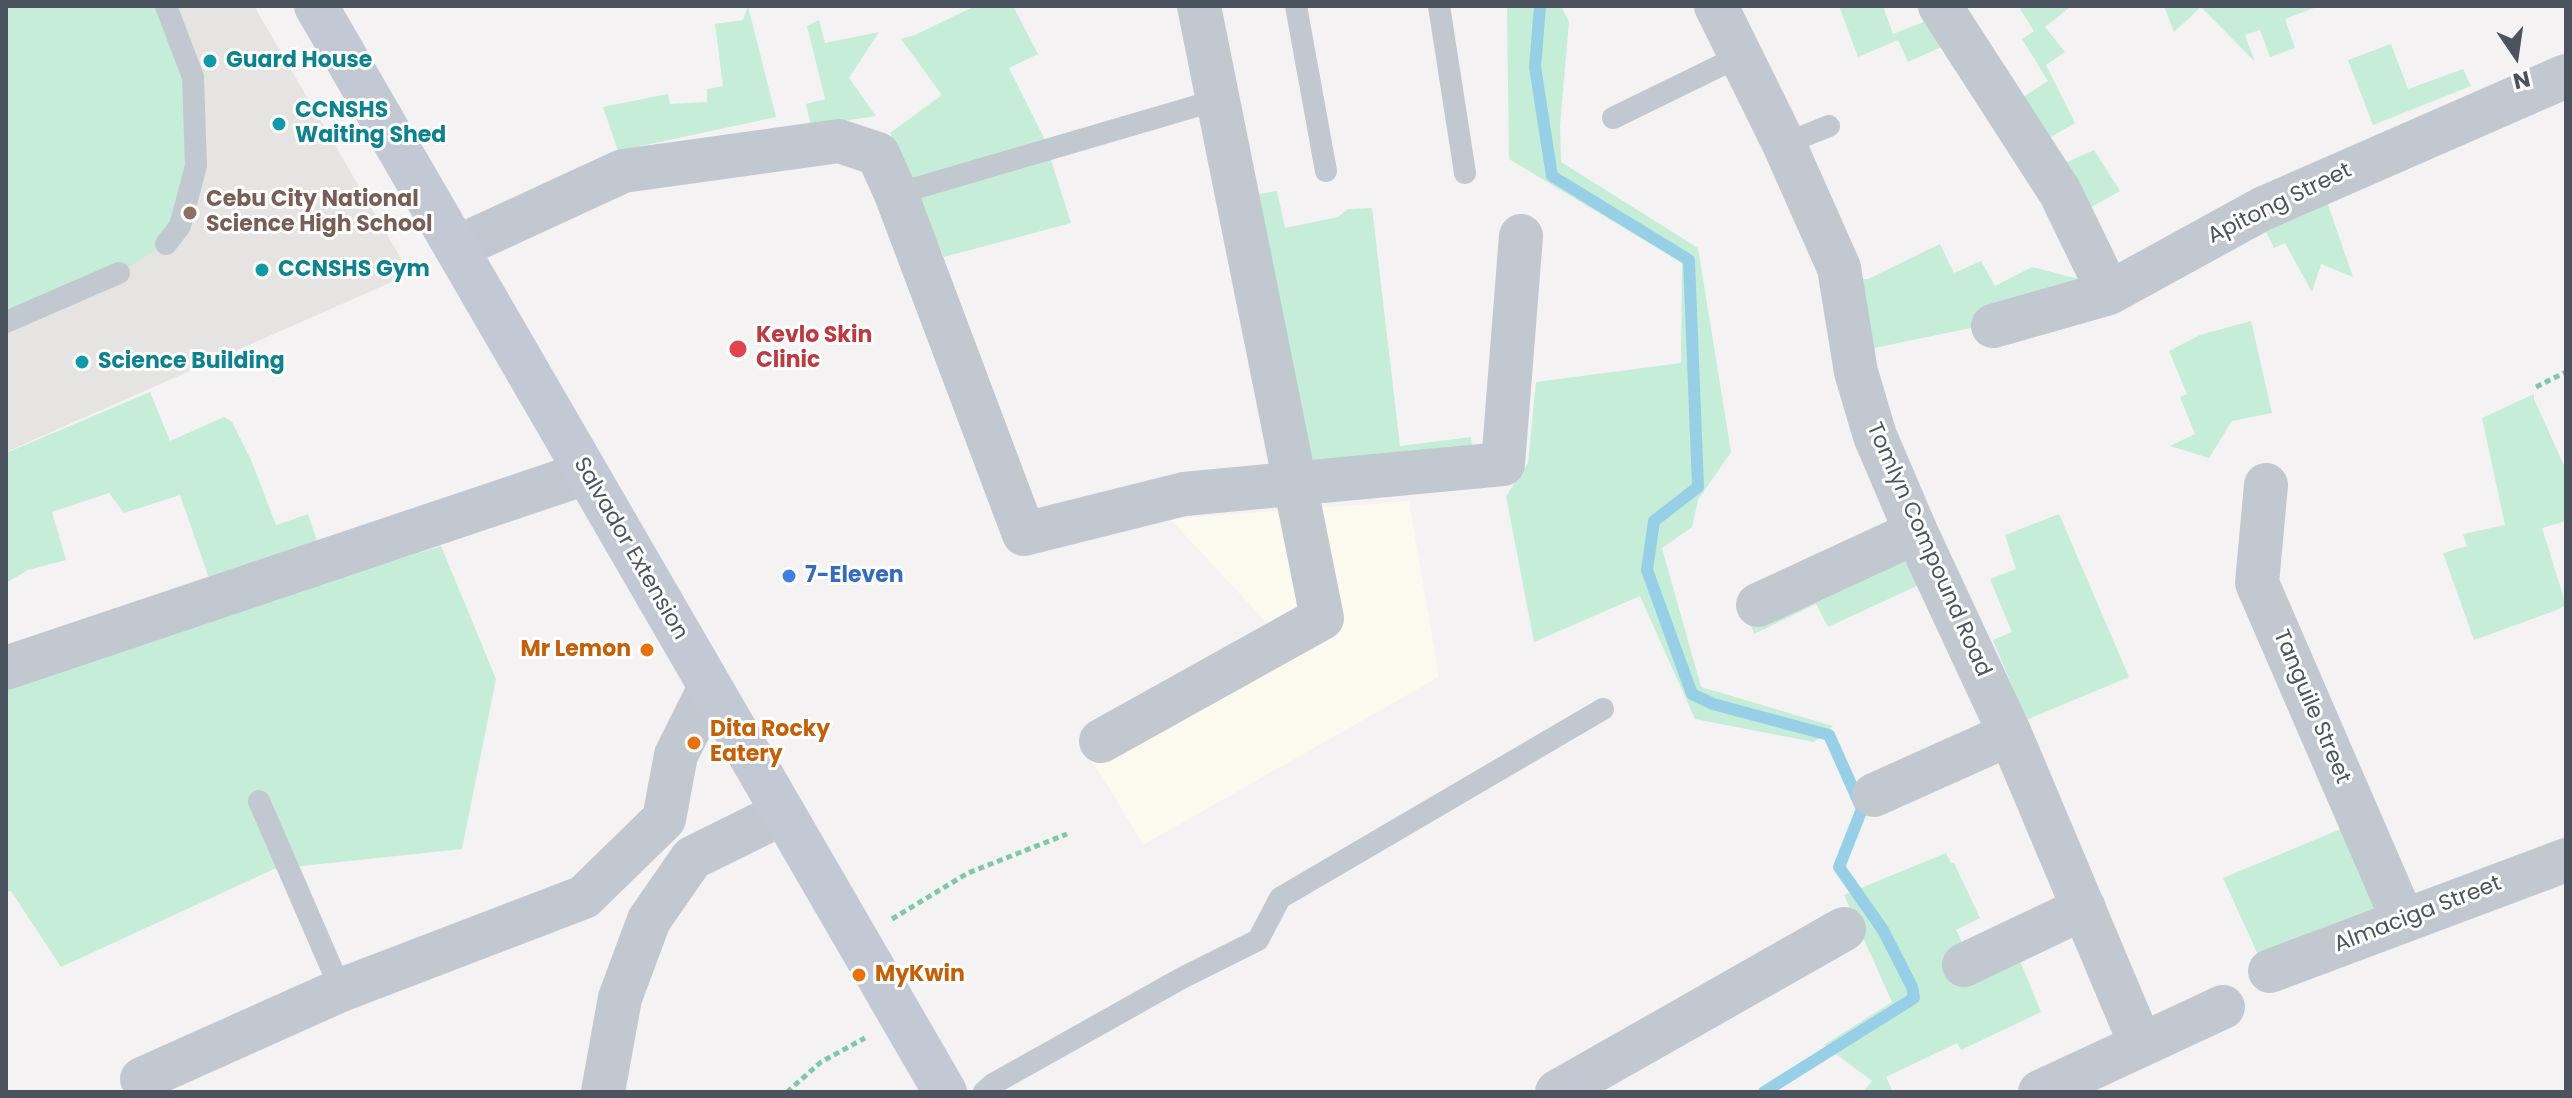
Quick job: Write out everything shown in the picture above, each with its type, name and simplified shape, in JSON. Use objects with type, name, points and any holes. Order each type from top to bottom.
[{"type":"main road","name":"Salvador Extension","points":[[316,6],[945,1092]]},
{"type":"street","points":[[1101,741],[1322,618],[1199,6]]},
{"type":"street","name":"Tomlyn Compound Road","points":[[1716,6],[1784,144],[1839,268],[1856,372],[1875,436],[2010,734],[2141,1045]]},
{"type":"street","points":[[1940,6],[2060,192],[2109,293]]},
{"type":"street","name":"Apitong Street","points":[[1993,326],[2109,293],[2262,209],[2566,76]]},
{"type":"street","points":[[456,248],[623,171],[839,141],[878,154],[896,194],[1024,534],[1184,494],[1503,464],[1521,236]]},
{"type":"street","points":[[6,668],[586,473]]},
{"type":"street","name":"Tanguile Street","points":[[2266,485],[2257,583],[2403,920]]},
{"type":"street","points":[[1758,605],[1916,532]]},
{"type":"street","points":[[135,1085],[341,990],[584,897],[664,819],[676,755],[710,687]]},
{"type":"street","points":[[1874,795],[2010,734]]},
{"type":"street","points":[[603,1092],[620,998],[649,920],[692,858],[783,813]]},
{"type":"street","name":"Almaciga Street","points":[[2270,971],[2566,860]]},
{"type":"street","points":[[1964,965],[2084,908]]},
{"type":"street","points":[[1557,1092],[1844,929]]},
{"type":"street","points":[[2040,1092],[2223,1007]]},
{"type":"lane","points":[[166,6],[193,77],[196,166],[180,226],[166,244]]},
{"type":"lane","points":[[1296,6],[1326,171]]},
{"type":"lane","points":[[1439,6],[1465,173]]},
{"type":"lane","points":[[1613,118],[1742,55]]},
{"type":"lane","points":[[896,194],[1217,100]]},
{"type":"lane","points":[[1784,144],[1829,126]]},
{"type":"lane","points":[[6,322],[119,273]]},
{"type":"lane","points":[[984,1092],[993,1084],[1115,1016],[1258,940],[1280,898],[1603,709]]},
{"type":"lane","points":[[259,801],[341,990]]},
{"type":"path","points":[[2536,387],[2566,372]]},
{"type":"path","points":[[857,940],[968,873],[1067,834]]},
{"type":"path","points":[[787,1092],[821,1062],[902,1018]]},
{"type":"shaded area","name":"Cebu City National Science High School","points":[[6,6],[254,6],[410,274],[6,452]]},
{"type":"shaded area","points":[[1409,501],[1439,677],[1143,845],[1102,776],[1077,742],[1281,638],[1170,519]]},
{"type":"green space","points":[[6,6],[166,6],[193,77],[196,166],[166,244],[119,273],[6,322]]},
{"type":"green space","points":[[748,6],[776,117],[618,151],[603,107],[668,94],[670,104],[707,102],[707,89],[723,86],[715,24],[743,20]]},
{"type":"green space","points":[[975,6],[1013,6],[1038,54],[1009,68],[1044,138],[1071,223],[944,257],[890,133],[942,95],[901,39]]},
{"type":"green space","points":[[1507,6],[1561,6],[1569,22],[1560,125],[1561,162],[1698,248],[1731,452],[1698,500],[1692,527],[1662,548],[1701,687],[1833,726],[1814,742],[1695,719],[1640,596],[1534,642],[1506,496],[1528,463],[1536,382],[1681,363],[1682,263],[1509,159]]},
{"type":"green space","points":[[1839,6],[1883,6],[1893,34],[1926,21],[1948,44],[1908,62],[1898,40],[1858,57]]},
{"type":"green space","points":[[2024,6],[2070,7],[2045,27],[2065,52],[2046,65],[2075,123],[2039,144],[2012,104],[2048,81],[2022,39],[2034,31],[2020,9]]},
{"type":"green space","points":[[2164,6],[2319,6],[2285,19],[2295,48],[2270,57],[2260,30],[2245,35],[2255,62],[2201,7],[2174,32]]},
{"type":"green space","points":[[819,20],[825,43],[879,32],[849,78],[876,116],[811,126],[806,104],[825,99],[807,26]]},
{"type":"green space","points":[[2391,44],[2408,89],[2463,69],[2471,86],[2373,125],[2348,60]]},
{"type":"green space","points":[[2094,150],[2120,191],[2090,208],[2065,163]]},
{"type":"green space","points":[[1277,191],[1285,228],[1338,217],[1348,209],[1372,208],[1400,446],[1471,437],[1473,453],[1306,472],[1259,194]]},
{"type":"green space","points":[[2324,193],[2353,277],[2321,264],[2312,292],[2285,243],[2274,248],[2262,224]]},
{"type":"green space","points":[[1940,244],[1954,273],[1981,261],[1995,286],[2032,267],[2106,286],[1985,325],[1860,351],[1852,280],[1868,279]]},
{"type":"green space","points":[[2251,321],[2272,413],[2232,421],[2209,458],[2170,446],[2195,434],[2180,397],[2187,394],[2169,351],[2200,335]]},
{"type":"green space","points":[[150,392],[170,441],[224,417],[232,422],[251,460],[276,525],[308,514],[320,550],[209,578],[180,495],[124,513],[109,493],[52,512],[66,560],[28,570],[6,583],[6,453]]},
{"type":"green space","points":[[2534,394],[2566,470],[2566,521],[2542,528],[2566,605],[2474,640],[2443,553],[2467,546],[2463,535],[2505,525],[2482,418]]},
{"type":"green space","points":[[2059,514],[2129,677],[2026,720],[1993,640],[2012,632],[1990,579],[2016,569],[2005,535]]},
{"type":"green space","points":[[1907,545],[1923,583],[1828,627],[1816,604],[1754,634],[1749,618]]},
{"type":"green space","points":[[441,546],[496,679],[462,849],[274,869],[61,967],[11,891],[6,892],[6,679]]},
{"type":"green space","points":[[2348,826],[2383,906],[2260,959],[2223,878]]},
{"type":"green space","points":[[1946,853],[1954,863],[1980,918],[1956,930],[1968,955],[2010,936],[2041,1012],[1961,1050],[1957,1043],[1886,1077],[1893,1092],[1863,1092],[1872,1081],[1824,1045],[1892,1002],[1844,895]]},
{"type":"waterway","points":[[1540,6],[1535,67],[1552,176],[1689,260],[1698,487],[1654,521],[1647,570],[1692,694],[1713,704],[1829,735],[1862,809],[1839,867],[1883,930],[1912,987],[1914,998],[1764,1092]]},
{"type":"place","name":"Guard House","points":[[210,61]]},
{"type":"place","name":"CCNSHS Waiting Shed","points":[[279,124]]},
{"type":"place","name":"Cebu City National Science High School","points":[[190,213]]},
{"type":"place","name":"CCNSHS Gym","points":[[262,270]]},
{"type":"place","name":"Kevlo Skin Clinic","points":[[738,349]]},
{"type":"place","name":"Science Building","points":[[82,362]]},
{"type":"place","name":"7-Eleven","points":[[789,576]]},
{"type":"place","name":"Mr Lemon","points":[[647,650]]},
{"type":"place","name":"Dita Rocky Eatery","points":[[694,743]]},
{"type":"place","name":"MyKwin","points":[[859,975]]}]
